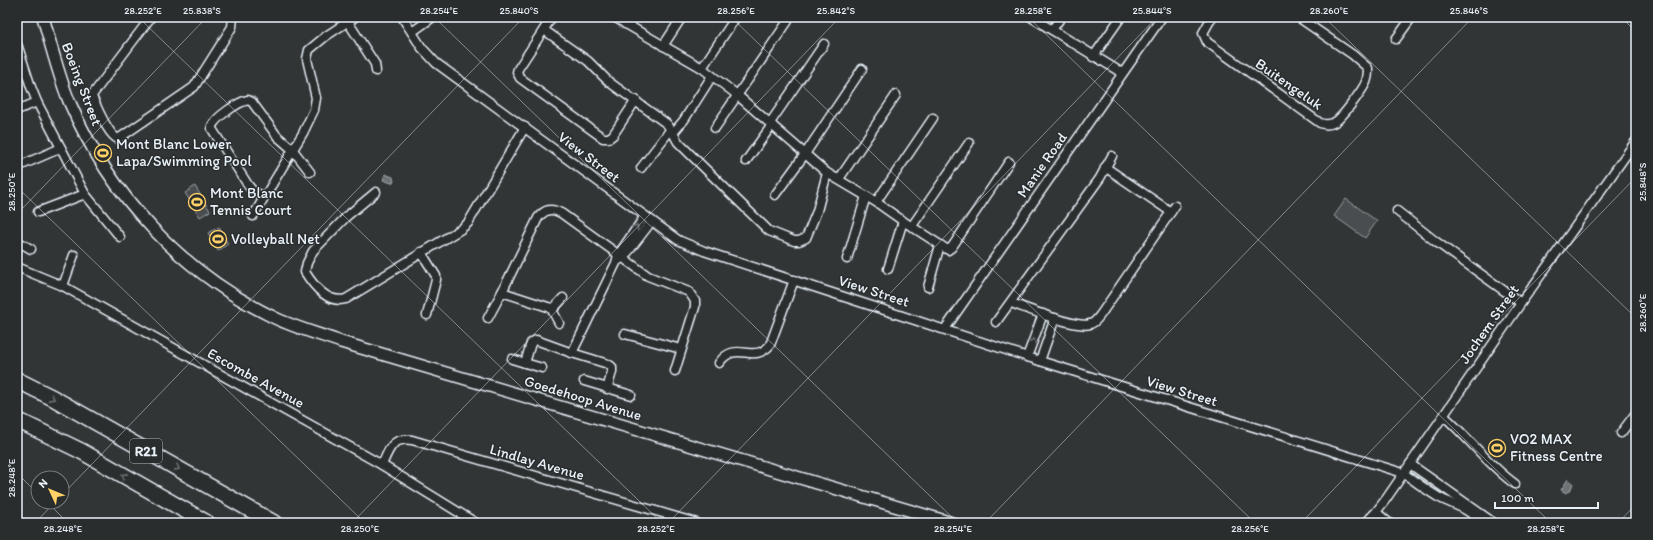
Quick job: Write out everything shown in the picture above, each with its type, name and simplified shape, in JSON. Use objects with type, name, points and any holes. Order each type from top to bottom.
[{"type":"highway","name":"R21","points":[[17,380],[53,398],[274,523]]},
{"type":"highway","name":"R21","points":[[17,420],[81,451],[207,523]]},
{"type":"main road","name":"Boeing Street","points":[[43,17],[69,100],[93,149],[106,171],[159,237],[214,282]]},
{"type":"main road","name":"Goedehoop Avenue","points":[[214,282],[245,302],[277,319],[341,342],[952,523]]},
{"type":"street","points":[[151,17],[92,97],[106,126],[114,137],[118,139],[194,87],[232,27],[233,17]]},
{"type":"street","points":[[412,32],[433,17]]},
{"type":"street","points":[[552,17],[517,72],[520,78],[603,138],[609,138],[613,135],[636,100]]},
{"type":"street","points":[[614,17],[628,20],[663,46],[702,68],[736,94],[827,173],[876,202],[903,222],[912,226],[948,250],[952,247],[1009,162]]},
{"type":"street","points":[[663,46],[682,17]]},
{"type":"street","points":[[702,68],[736,17]]},
{"type":"street","points":[[1031,17],[1122,73]]},
{"type":"street","points":[[1052,30],[1061,17]]},
{"type":"street","points":[[1094,57],[1122,17]]},
{"type":"street","name":"Manie Road","points":[[945,329],[1162,17]]},
{"type":"street","name":"Buitengeluk","points":[[1212,17],[1203,33],[1207,42],[1320,122],[1330,124],[1335,122],[1340,117],[1364,85],[1368,75],[1368,68],[1353,55],[1298,17]]},
{"type":"street","name":"View Street","points":[[405,18],[422,48],[436,62],[678,240],[704,251],[1027,357],[1403,473],[1437,496],[1450,501],[1477,518],[1480,523]]},
{"type":"street","points":[[253,216],[263,197],[293,150],[314,110],[316,98],[307,64],[307,54],[312,46],[351,19],[375,64],[376,71]]},
{"type":"street","points":[[1396,39],[1407,19]]},
{"type":"street","points":[[714,128],[736,94],[788,21]]},
{"type":"street","points":[[544,30],[588,61],[610,82],[667,124],[678,142],[769,231],[794,241],[803,240],[809,234],[827,173]]},
{"type":"street","points":[[17,44],[19,57],[37,102],[61,148],[86,194],[120,237]]},
{"type":"street","points":[[746,161],[824,44]]},
{"type":"street","points":[[775,195],[805,154],[862,69]]},
{"type":"street","points":[[641,168],[672,131],[684,120],[712,76]]},
{"type":"street","points":[[839,179],[896,95]]},
{"type":"street","points":[[263,197],[252,190],[248,185],[212,129],[213,123],[240,102],[248,100],[252,102],[277,136],[293,150],[310,172]]},
{"type":"street","points":[[17,110],[37,102]]},
{"type":"street","points":[[876,202],[933,118]]},
{"type":"street","points":[[376,192],[347,216],[313,251],[307,263],[305,272],[313,284],[323,293],[332,298],[342,300],[461,229],[468,223],[525,127]]},
{"type":"street","name":"Jochem Street","points":[[1365,523],[1376,512],[1521,303],[1636,141]]},
{"type":"street","points":[[912,226],[969,143]]},
{"type":"street","points":[[17,167],[61,148]]},
{"type":"street","points":[[996,322],[1106,168],[1112,156]]},
{"type":"street","points":[[1011,303],[1042,314],[1079,324],[1089,325],[1096,321],[1173,209],[1106,168]]},
{"type":"street","points":[[38,212],[86,194]]},
{"type":"street","points":[[847,259],[866,196]]},
{"type":"street","points":[[488,318],[538,218],[543,212],[551,209],[561,213],[618,259],[653,279],[684,290],[693,296],[695,307],[675,371]]},
{"type":"street","points":[[1398,211],[1435,241],[1521,303]]},
{"type":"street","points":[[572,353],[618,259],[645,216]]},
{"type":"street","points":[[618,259],[652,221]]},
{"type":"street","points":[[888,269],[903,222]]},
{"type":"street","points":[[17,241],[30,249]]},
{"type":"street","points":[[928,287],[940,246]]},
{"type":"street","points":[[421,252],[436,276],[426,315]]},
{"type":"street","points":[[63,286],[74,255]]},
{"type":"street","name":"Escombe Avenue","points":[[17,267],[63,286],[382,465],[476,523]]},
{"type":"street","points":[[719,362],[727,353],[759,353],[766,350],[770,345],[794,280]]},
{"type":"street","points":[[502,292],[550,308],[556,307],[563,298]]},
{"type":"street","points":[[550,308],[559,323]]},
{"type":"street","points":[[1027,357],[1042,314]]},
{"type":"street","points":[[1040,361],[1055,318]]},
{"type":"street","points":[[625,334],[681,349]]},
{"type":"street","points":[[525,363],[531,343],[534,340],[608,364],[612,367],[612,372],[607,389]]},
{"type":"street","points":[[512,359],[542,368]]},
{"type":"street","points":[[584,381],[631,395]]},
{"type":"street","points":[[1621,433],[1636,413]]},
{"type":"street","points":[[1444,416],[1462,432],[1496,469],[1515,484]]},
{"type":"street","name":"Lindlay Avenue","points":[[382,465],[391,446],[401,440],[412,440],[697,523]]},
{"type":"street","points":[[1410,464],[1494,523]]},
{"type":"street","points":[[1376,512],[1389,523]]},
{"type":"shaded area","points":[[385,174],[393,177],[394,182],[391,183],[383,180]]},
{"type":"shaded area","name":"Mont Blanc Tennis Court","points":[[195,186],[210,211],[200,217],[185,193]]},
{"type":"shaded area","points":[[1346,199],[1377,221],[1365,238],[1334,216]]},
{"type":"shaded area","name":"Volleyball Net","points":[[219,227],[228,244],[218,251],[208,233]]},
{"type":"shaded area","points":[[1568,479],[1573,483],[1571,489],[1566,493],[1561,490]]},
{"type":"place","name":"Mont Blanc Lower Lapa/Swimming Pool","points":[[103,153]]},
{"type":"place","name":"Mont Blanc Tennis Court","points":[[197,202]]},
{"type":"place","name":"Volleyball Net","points":[[218,239]]},
{"type":"place","name":"VO2 MAX Fitness Centre","points":[[1497,448]]}]
